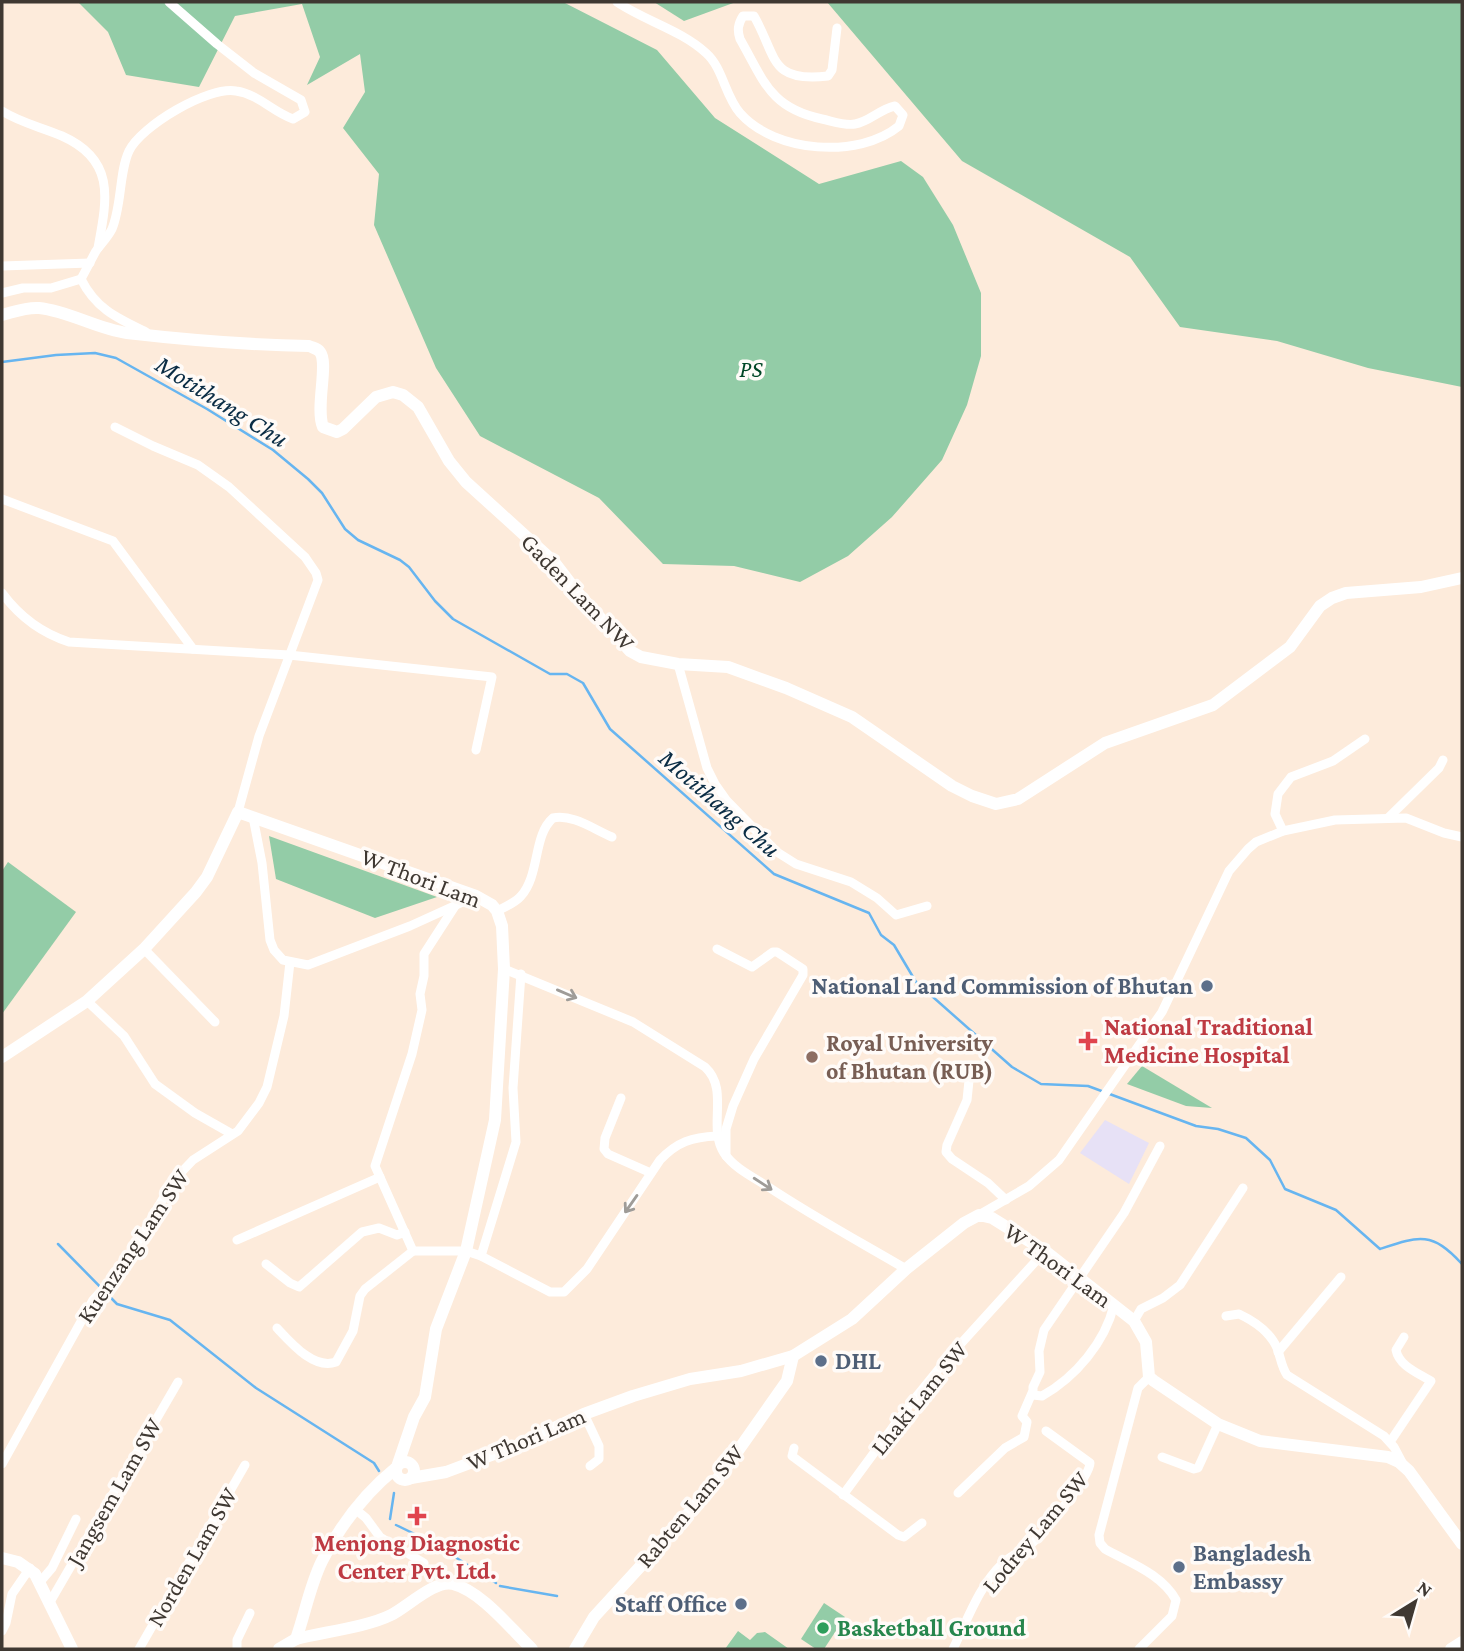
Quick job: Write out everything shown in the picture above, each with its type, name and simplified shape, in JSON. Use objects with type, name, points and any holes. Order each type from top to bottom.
[{"type":"main road","name":"Gaden Lam NW","points":[[2,315],[28,308],[40,308],[109,329],[246,345],[309,346],[317,349],[323,359],[320,420],[323,427],[337,432],[376,397],[393,392],[403,395],[418,407],[449,461],[466,482],[554,562],[630,651],[641,657],[678,664],[728,667],[786,688],[869,727],[952,786],[985,801],[1007,803],[1031,791],[1105,743],[1213,705],[1290,647],[1320,606],[1332,598],[1346,593],[1408,589],[1462,578]]},
{"type":"main road","name":"W Thori Lam","points":[[238,813],[476,895],[492,905],[502,926],[504,969],[495,1120],[467,1251],[436,1329],[425,1397],[406,1437],[405,1470],[446,1472],[633,1396],[690,1379],[741,1371],[793,1356],[852,1319],[906,1269],[964,1223],[979,1215],[992,1218],[1045,1251],[1133,1321],[1146,1342],[1149,1377]]},
{"type":"main road","points":[[2,1057],[87,1000],[144,949],[207,877],[238,813]]},
{"type":"main road","name":"Rabten Lam SW","points":[[575,1649],[594,1617],[723,1472],[787,1381],[793,1356]]},
{"type":"main road","points":[[1149,1377],[1218,1424],[1260,1441],[1388,1457],[1403,1465],[1462,1544]]},
{"type":"main road","points":[[296,1639],[321,1563],[355,1509],[369,1494],[405,1470]]},
{"type":"main road","points":[[2,1558],[30,1568],[40,1582],[62,1633],[72,1649]]},
{"type":"main road","points":[[279,1649],[296,1639],[386,1617],[437,1586],[448,1583],[456,1584],[478,1597],[532,1649]]},
{"type":"main road","points":[[1451,1649],[1462,1642]]},
{"type":"street","points":[[2,293],[23,288],[51,288],[81,279],[97,249],[111,232],[128,153],[135,142],[158,120],[221,90],[249,94],[293,119],[305,112],[301,100],[254,73],[216,44],[169,2]]},
{"type":"street","points":[[617,2],[642,18],[679,35],[707,54],[739,112],[752,124],[777,136],[821,148],[838,148],[873,141],[899,126],[903,115],[895,106],[855,124],[845,124],[802,114],[789,108],[769,90],[740,38],[739,23],[743,16],[754,16],[777,64],[789,74],[799,77],[828,76],[832,70],[837,28]]},
{"type":"street","points":[[2,111],[19,121],[82,146],[94,159],[103,175],[106,192],[97,249]]},
{"type":"street","points":[[2,266],[90,263]]},
{"type":"street","points":[[81,279],[90,297],[116,317],[149,334]]},
{"type":"street","points":[[115,427],[198,465],[218,478],[253,506],[312,565],[317,580],[258,736],[238,813]]},
{"type":"street","points":[[2,499],[113,541],[193,649]]},
{"type":"street","points":[[2,593],[9,603],[36,627],[69,642],[289,655],[492,677],[476,750]]},
{"type":"street","points":[[678,664],[715,784],[763,840],[796,864],[863,888],[897,915],[927,906]]},
{"type":"street","points":[[1283,831],[1275,814],[1278,794],[1291,777],[1333,761],[1365,739]]},
{"type":"street","points":[[1388,818],[1439,768],[1443,760]]},
{"type":"street","points":[[253,817],[270,940],[283,960],[308,965],[410,926],[476,895]]},
{"type":"street","points":[[497,911],[517,899],[525,890],[533,872],[543,833],[552,818],[572,818],[612,837]]},
{"type":"street","points":[[979,1215],[1029,1186],[1050,1170],[1082,1127],[1162,1012],[1235,863],[1256,842],[1283,831],[1335,820],[1388,818],[1405,818],[1462,837]]},
{"type":"street","points":[[413,1251],[375,1166],[412,1055],[422,1010],[424,954],[455,906]]},
{"type":"street","points":[[717,948],[752,967],[777,952],[803,970],[803,975],[754,1059],[733,1106],[726,1129],[726,1156]]},
{"type":"street","points":[[144,949],[215,1022]]},
{"type":"street","name":"Kuenzang Lam SW","points":[[2,1464],[93,1300],[125,1265],[173,1181],[193,1160],[238,1130],[259,1103],[267,1087],[284,1016],[290,962]]},
{"type":"street","points":[[504,969],[633,1022],[705,1067],[714,1075],[717,1085],[717,1136],[726,1156],[737,1167],[790,1201],[906,1269]]},
{"type":"street","points":[[481,1256],[516,1142],[513,1088],[521,974]]},
{"type":"street","points":[[87,1000],[124,1036],[155,1084],[232,1134]]},
{"type":"street","points":[[970,1071],[967,1100],[946,1152],[1006,1200]]},
{"type":"street","points":[[621,1098],[604,1149],[608,1154],[651,1173]]},
{"type":"street","points":[[277,1328],[314,1360],[329,1365],[336,1362],[353,1331],[360,1296],[413,1251],[467,1251],[550,1292],[564,1292],[587,1269],[660,1160],[679,1143],[688,1139],[717,1136]]},
{"type":"street","points":[[958,1493],[1005,1448],[1024,1437],[1027,1422],[1022,1416],[1040,1372],[1039,1351],[1044,1330],[1133,1198],[1160,1146]]},
{"type":"street","points":[[237,1240],[380,1177]]},
{"type":"street","points":[[1133,1321],[1142,1309],[1163,1298],[1180,1284],[1243,1188]]},
{"type":"street","points":[[266,1264],[299,1287],[362,1233],[379,1227],[397,1235],[405,1232]]},
{"type":"street","name":"Lhaki Lam SW","points":[[843,1495],[938,1370],[1045,1251]]},
{"type":"street","points":[[1279,1352],[1341,1277]]},
{"type":"street","points":[[1032,1393],[1042,1396],[1069,1377],[1102,1336],[1114,1305]]},
{"type":"street","points":[[1226,1316],[1239,1314],[1249,1319],[1273,1340],[1279,1352],[1280,1364],[1287,1375],[1390,1442],[1403,1465]]},
{"type":"street","points":[[1390,1442],[1431,1381],[1397,1357],[1396,1350],[1404,1337]]},
{"type":"street","points":[[1139,1649],[1172,1616],[1177,1600],[1157,1577],[1105,1549],[1100,1543],[1099,1535],[1138,1388],[1149,1377]]},
{"type":"street","name":"Jangsem Lam SW","points":[[50,1602],[178,1382]]},
{"type":"street","points":[[584,1414],[600,1451],[599,1459],[590,1465]]},
{"type":"street","points":[[1162,1457],[1198,1468],[1218,1424]]},
{"type":"street","name":"Lodrey Lam SW","points":[[953,1649],[986,1584],[1002,1563],[1031,1545],[1069,1500],[1091,1466],[1046,1431]]},
{"type":"street","points":[[794,1448],[792,1457],[898,1535],[904,1537],[922,1523]]},
{"type":"street","name":"Norden Lam SW","points":[[139,1649],[245,1465]]},
{"type":"street","points":[[355,1509],[366,1518],[380,1537],[425,1563]]},
{"type":"street","points":[[40,1582],[51,1568],[76,1519]]},
{"type":"street","points":[[2,1631],[12,1594],[30,1568]]},
{"type":"street","points":[[237,1649],[237,1640],[250,1614]]},
{"type":"shaded area","points":[[1105,1120],[1149,1143],[1129,1184],[1080,1153]]},
{"type":"green space","name":"PS","points":[[78,2],[563,2],[657,50],[715,118],[819,184],[901,161],[923,177],[953,225],[981,293],[981,356],[967,405],[942,460],[892,517],[848,556],[800,582],[734,566],[663,564],[599,498],[480,436],[436,368],[374,225],[379,174],[343,128],[365,92],[360,54],[307,85],[320,57],[302,4],[235,16],[199,87],[126,75],[108,32]]},
{"type":"green space","points":[[654,2],[736,2],[684,21]]},
{"type":"green space","points":[[827,2],[1462,2],[1462,387],[1368,368],[1277,341],[1180,327],[1130,257],[962,161]]},
{"type":"green space","points":[[269,836],[437,897],[375,918],[276,879]]},
{"type":"green space","points":[[8,862],[76,912],[2,1014],[2,871]]},
{"type":"green space","points":[[1142,1066],[1212,1108],[1186,1106],[1127,1084]]},
{"type":"green space","name":"Basketball Ground","points":[[824,1603],[845,1617],[824,1649],[816,1649],[801,1639]]},
{"type":"green space","points":[[738,1631],[750,1640],[757,1633],[765,1632],[789,1649],[725,1649]]},
{"type":"waterway","name":"Motithang Chu","points":[[2,362],[95,353],[116,358],[273,450],[322,493],[345,529],[358,540],[409,567],[435,601],[453,619],[550,674],[567,674],[583,683],[610,729],[774,874],[869,913],[881,935],[894,945],[916,982],[1012,1067],[1041,1084],[1088,1086],[1196,1126],[1218,1129],[1246,1138],[1270,1160],[1285,1189],[1336,1210],[1380,1249],[1405,1241],[1424,1239],[1442,1246],[1462,1264]]},
{"type":"waterway","points":[[58,1244],[117,1304],[170,1320],[256,1388],[374,1463],[379,1471]]},
{"type":"waterway","points":[[390,1519],[394,1493]]},
{"type":"waterway","points":[[396,1525],[433,1543],[496,1583]]},
{"type":"waterway","points":[[500,1586],[557,1596]]},
{"type":"place","name":"National Land Commission of Bhutan","points":[[1207,986]]},
{"type":"place","name":"National Traditional Medicine Hospital","points":[[1088,1041]]},
{"type":"place","name":"Royal University of Bhutan (RUB)","points":[[812,1057]]},
{"type":"place","name":"DHL","points":[[821,1361]]},
{"type":"place","name":"Menjong Diagnostic Center Pvt. Ltd.","points":[[417,1516]]},
{"type":"place","name":"Bangladesh Embassy","points":[[1179,1567]]},
{"type":"place","name":"Staff Office","points":[[741,1604]]},
{"type":"place","name":"Basketball Ground","points":[[823,1628]]}]
